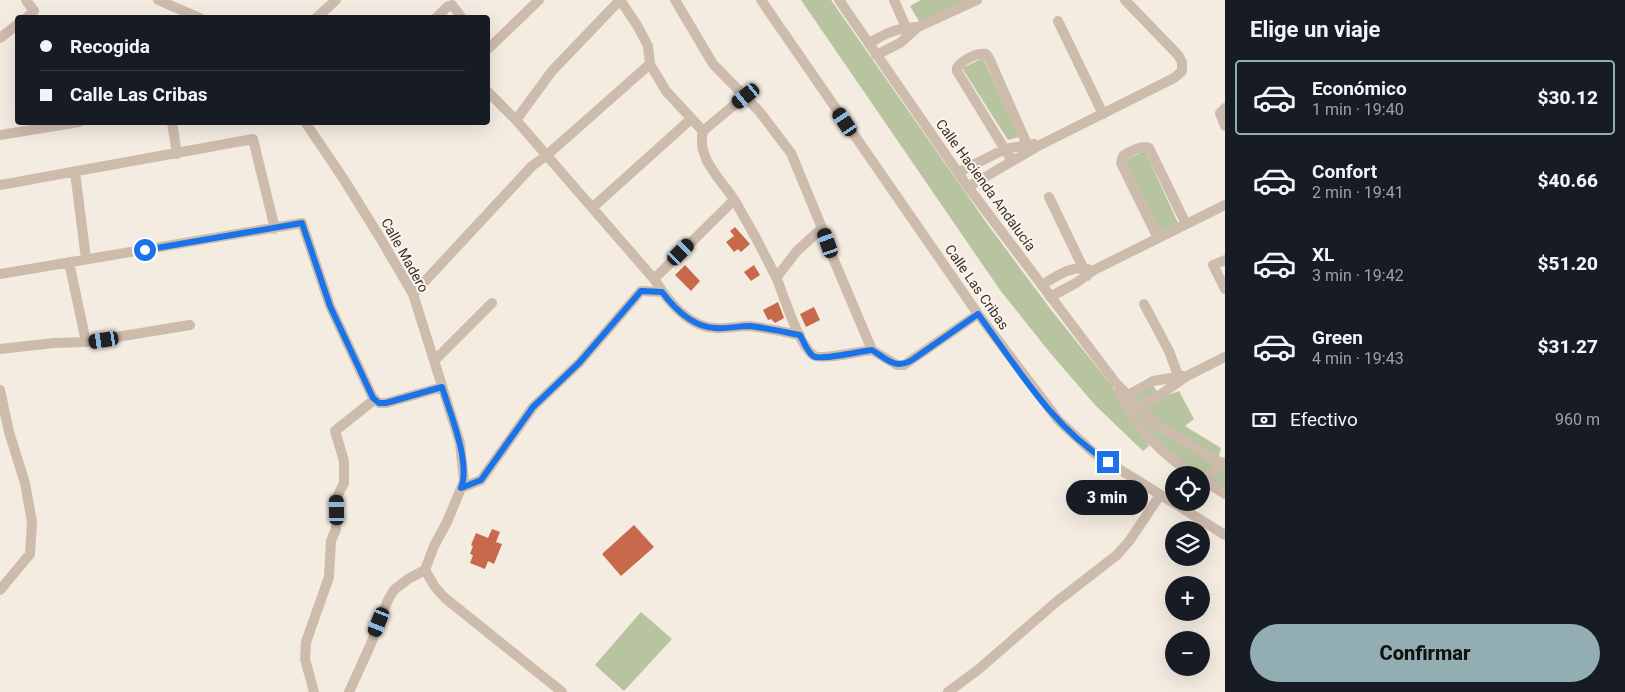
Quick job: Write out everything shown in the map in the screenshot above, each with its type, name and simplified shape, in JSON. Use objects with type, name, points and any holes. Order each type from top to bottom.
[{"type":"street","points":[[26,0],[34,11],[29,15]]},
{"type":"street","points":[[158,0],[193,15]]},
{"type":"street","points":[[319,15],[336,0]]},
{"type":"street","points":[[490,47],[539,0]]},
{"type":"street","points":[[516,120],[552,71],[620,0],[648,46],[650,64],[666,91],[703,131]]},
{"type":"street","points":[[675,0],[713,64],[727,80],[746,96],[778,134],[791,153],[872,350],[897,365],[904,365],[978,314]]},
{"type":"street","name":"Calle Las Cribas","points":[[761,0],[978,314],[1058,421],[1096,454],[1225,535]]},
{"type":"street","name":"Calle Hacienda Andalucía","points":[[839,0],[968,186],[1134,409]]},
{"type":"street","points":[[894,0],[908,32]]},
{"type":"street","points":[[876,55],[900,43],[908,32],[977,0]]},
{"type":"street","points":[[959,172],[1005,149],[1040,144],[1174,78],[1182,71],[1182,62],[1178,55],[1125,0]]},
{"type":"street","points":[[439,15],[449,5],[455,7],[460,15]]},
{"type":"street","points":[[1058,21],[1103,114]]},
{"type":"street","points":[[0,38],[15,26]]},
{"type":"street","points":[[894,30],[900,43]]},
{"type":"street","points":[[869,44],[881,35],[894,30],[908,32]]},
{"type":"street","points":[[1012,161],[958,71],[958,66],[979,53],[986,54],[1029,147]]},
{"type":"street","points":[[413,294],[532,166],[650,64]]},
{"type":"street","points":[[490,94],[547,155],[654,279],[670,302],[682,313],[704,327],[750,326],[800,335]]},
{"type":"street","points":[[746,96],[703,131],[701,140],[704,154],[715,175],[734,200],[776,278],[809,352],[817,358],[872,350]]},
{"type":"street","points":[[1225,108],[1220,113],[1225,126]]},
{"type":"street","points":[[592,208],[691,119]]},
{"type":"street","points":[[0,135],[61,125]]},
{"type":"street","points":[[172,125],[177,154]]},
{"type":"street","name":"Calle Madero","points":[[307,125],[359,203],[413,294],[460,443],[464,481],[425,570]]},
{"type":"street","points":[[0,185],[253,139],[275,229]]},
{"type":"street","points":[[968,186],[1012,161],[1029,147]]},
{"type":"street","points":[[1158,238],[1121,163],[1121,159],[1126,154],[1144,147],[1149,148],[1186,224]]},
{"type":"street","points":[[75,172],[86,259]]},
{"type":"street","points":[[1049,197],[1088,271]]},
{"type":"street","points":[[654,279],[734,200]]},
{"type":"street","points":[[1050,297],[1076,283],[1088,271],[1225,205]]},
{"type":"street","points":[[0,274],[302,223],[330,306],[375,399],[379,403],[386,403],[442,387]]},
{"type":"street","points":[[776,278],[797,251],[822,228]]},
{"type":"street","points":[[1225,260],[1213,265],[1225,289]]},
{"type":"street","points":[[69,262],[86,342]]},
{"type":"street","points":[[1070,270],[1076,283]]},
{"type":"street","points":[[1042,286],[1070,270],[1088,271]]},
{"type":"street","points":[[461,488],[481,480],[533,407],[579,363],[641,291],[662,292]]},
{"type":"street","points":[[434,361],[492,303]]},
{"type":"street","points":[[1144,304],[1182,378]]},
{"type":"street","points":[[0,350],[54,343],[86,342],[190,325]]},
{"type":"street","points":[[1134,409],[1160,395],[1182,378],[1225,358]]},
{"type":"street","points":[[1124,397],[1153,382],[1182,378]]},
{"type":"street","points":[[1153,382],[1160,395]]},
{"type":"street","points":[[0,390],[32,522],[30,554],[0,590]]},
{"type":"street","points":[[314,692],[305,659],[306,642],[329,577],[331,541],[336,529],[337,519],[337,497],[344,483],[344,461],[335,431],[375,399]]},
{"type":"street","points":[[1134,409],[1163,430],[1224,463]]},
{"type":"street","points":[[1134,409],[1152,440],[1165,454],[1182,466]]},
{"type":"street","points":[[1152,440],[1163,430]]},
{"type":"street","points":[[1210,471],[1224,463]]},
{"type":"street","points":[[1210,485],[1225,494]]},
{"type":"street","points":[[948,692],[979,669],[1055,603],[1118,555],[1160,494]]},
{"type":"street","points":[[349,692],[394,590],[408,579],[425,570],[435,587],[445,598],[562,692]]},
{"type":"green space","points":[[801,0],[831,0],[988,225],[1052,311],[1112,386],[1149,446],[1143,451],[1095,405],[1000,290]]},
{"type":"green space","points":[[921,0],[968,0],[920,23],[910,6]]},
{"type":"green space","points":[[983,58],[1019,137],[1008,140],[962,68]]},
{"type":"green space","points":[[1145,151],[1179,225],[1160,233],[1125,160]]},
{"type":"green space","points":[[1153,385],[1161,398],[1179,391],[1194,419],[1185,426],[1221,448],[1217,465],[1210,470],[1210,466],[1188,466],[1164,450],[1134,413],[1145,411],[1132,396]]},
{"type":"green space","points":[[1225,468],[1225,491],[1210,482],[1210,477]]},
{"type":"green space","points":[[641,612],[672,639],[624,691],[595,665]]},
{"type":"building","points":[[735,227],[750,244],[741,252],[738,249],[734,252],[726,242],[734,236],[730,231]]},
{"type":"building","points":[[685,265],[700,281],[691,291],[675,275]]},
{"type":"building","points":[[754,265],[760,275],[751,281],[744,272]]},
{"type":"building","points":[[778,302],[784,318],[775,323],[771,319],[768,320],[763,310]]},
{"type":"building","points":[[814,307],[820,320],[806,327],[800,314]]},
{"type":"building","points":[[634,525],[654,547],[621,576],[602,554]]},
{"type":"building","points":[[492,529],[500,532],[496,542],[502,544],[494,564],[488,561],[485,569],[470,563],[473,555],[470,554],[473,546],[471,545],[476,533],[488,538]]},
{"type":"route","points":[[145,250],[302,223],[330,306],[373,398],[379,403],[386,403],[442,387],[460,443],[464,481],[461,488],[481,480],[533,407],[579,363],[641,291],[662,292],[682,313],[704,327],[750,326],[800,335],[809,352],[817,358],[872,350],[897,365],[904,365],[912,360],[978,314],[1058,421],[1084,445],[1108,462]]}]
